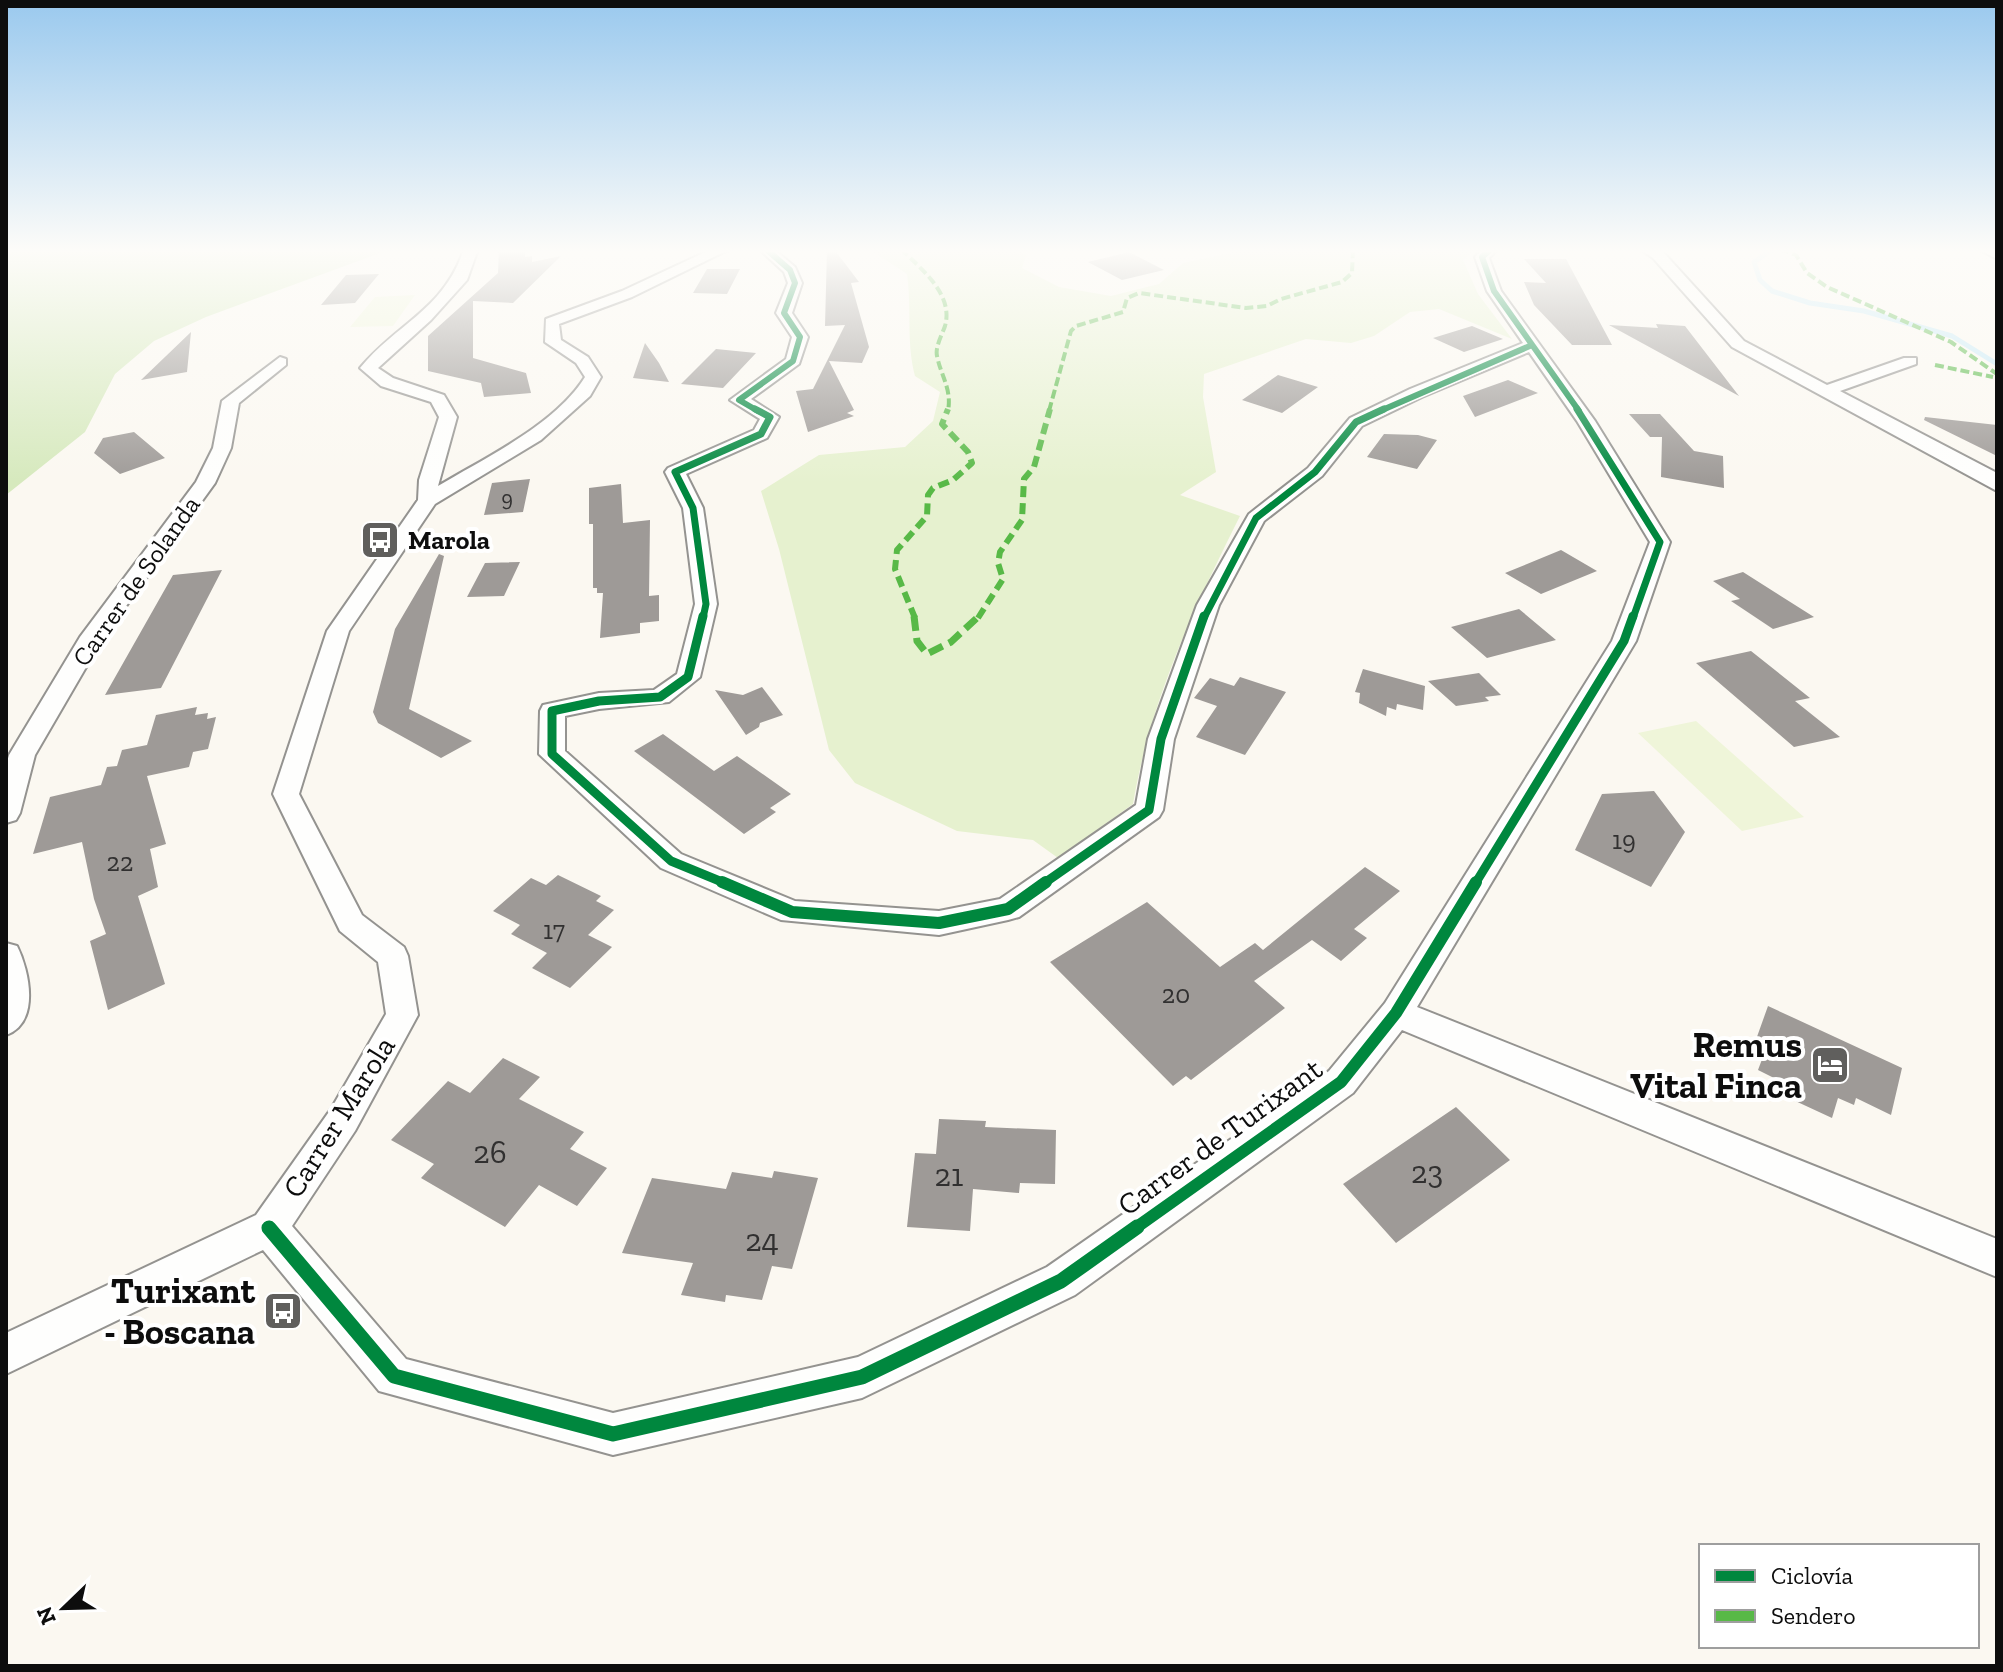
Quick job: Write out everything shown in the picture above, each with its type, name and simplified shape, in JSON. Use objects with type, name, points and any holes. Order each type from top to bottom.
[{"type":"street","points":[[415,327],[368,368],[387,382],[438,399],[448,417],[429,480],[428,500]]},
{"type":"street","points":[[428,500],[535,436],[584,392],[593,377],[582,360],[553,342],[552,327]]},
{"type":"street","points":[[793,327],[800,337],[793,361],[739,400],[770,417],[761,434],[675,472],[693,508],[706,604],[688,677],[660,697],[599,701],[552,711],[552,754],[671,861],[792,912],[939,923],[1008,909],[1149,810],[1161,739],[1208,605],[1256,518],[1315,472],[1356,422],[1416,393],[1532,345]]},
{"type":"street","name":"Carrer de Turixant","points":[[269,1228],[394,1376],[613,1434],[862,1377],[1061,1281],[1341,1082],[1396,1013],[1624,641],[1660,542],[1586,421],[1519,327]]},
{"type":"street","points":[[1723,327],[1738,344],[1993,479],[1997,485]]},
{"type":"street","points":[[1828,390],[1910,361]]},
{"type":"street","name":"Carrer de Solanda","points":[[6,813],[22,755],[92,637],[205,483],[222,448],[231,401],[280,362]]},
{"type":"street","name":"Carrer Marola","points":[[269,1228],[343,1120],[402,1015],[393,956],[351,923],[286,794],[338,631],[428,500]]},
{"type":"street","points":[[6,955],[12,972],[11,1015],[6,1021]]},
{"type":"street","points":[[1396,1013],[1997,1258]]},
{"type":"street","points":[[6,1354],[269,1228]]},
{"type":"green space","points":[[6,327],[184,327],[154,341],[115,374],[85,432],[6,495]]},
{"type":"green space","points":[[910,327],[1387,327],[1374,336],[1351,343],[1306,339],[1204,374],[1203,397],[1216,472],[1180,495],[1240,516],[1190,621],[1162,692],[1133,804],[1058,858],[1033,840],[957,831],[855,783],[829,750],[779,549],[761,491],[819,455],[905,447],[933,421],[940,392],[915,376]]},
{"type":"green space","points":[[1483,327],[1503,327],[1512,339]]},
{"type":"green space","points":[[1696,721],[1804,817],[1742,831],[1638,733]]},
{"type":"building","points":[[438,327],[473,327],[473,358],[526,373],[531,393],[484,397],[481,383],[428,371],[428,336]]},
{"type":"building","points":[[844,327],[863,327],[869,347],[862,363],[829,361],[854,410],[847,413],[854,416],[808,432],[796,391],[813,389]]},
{"type":"building","points":[[1474,327],[1503,339],[1464,352],[1433,338]]},
{"type":"building","points":[[1555,327],[1602,327],[1612,345],[1572,345]]},
{"type":"building","points":[[1613,327],[1686,327],[1739,396]]},
{"type":"building","points":[[191,332],[187,372],[141,380]]},
{"type":"building","points":[[645,343],[659,363],[669,382],[633,378]]},
{"type":"building","points":[[716,349],[756,353],[723,388],[681,384]]},
{"type":"building","points":[[1278,375],[1318,387],[1282,413],[1242,400]]},
{"type":"building","points":[[1508,380],[1538,393],[1475,417],[1463,396]]},
{"type":"building","points":[[1629,414],[1660,414],[1694,451],[1723,456],[1724,488],[1661,477],[1662,437],[1650,437]]},
{"type":"building","points":[[1925,417],[1997,425],[1997,456],[1924,420]]},
{"type":"building","points":[[134,432],[165,458],[120,474],[94,453],[103,438]]},
{"type":"building","points":[[1384,434],[1418,435],[1437,440],[1417,469],[1367,457]]},
{"type":"building","points":[[530,479],[523,512],[484,515],[492,483]]},
{"type":"building","points":[[621,484],[623,523],[650,520],[649,596],[659,595],[659,621],[640,623],[640,633],[600,638],[603,593],[597,593],[597,588],[593,588],[593,524],[589,524],[589,488]]},
{"type":"building","points":[[1561,550],[1597,571],[1541,594],[1505,573]]},
{"type":"building","points":[[439,554],[444,556],[409,709],[472,741],[441,758],[378,723],[373,712],[395,629]]},
{"type":"building","points":[[520,562],[504,596],[467,597],[485,563]]},
{"type":"building","points":[[222,570],[161,688],[105,695],[173,575]]},
{"type":"building","points":[[1743,572],[1814,617],[1773,629],[1731,601],[1740,599],[1713,581]]},
{"type":"building","points":[[1519,609],[1556,640],[1487,658],[1451,627]]},
{"type":"building","points":[[1751,651],[1810,698],[1795,701],[1840,737],[1794,747],[1696,663]]},
{"type":"building","points":[[1363,669],[1425,686],[1423,710],[1397,704],[1396,710],[1387,707],[1386,716],[1359,703],[1360,693],[1355,692]]},
{"type":"building","points":[[1479,673],[1501,695],[1485,697],[1489,701],[1456,706],[1428,681]]},
{"type":"building","points":[[1240,677],[1286,692],[1245,755],[1196,737],[1217,706],[1194,698],[1210,678],[1234,686]]},
{"type":"building","points":[[762,687],[783,715],[760,723],[746,735],[715,690],[743,695]]},
{"type":"building","points":[[197,707],[195,715],[208,713],[207,719],[216,717],[208,749],[193,752],[189,767],[147,776],[166,844],[150,849],[158,887],[138,896],[165,984],[108,1010],[90,941],[106,934],[94,899],[82,842],[33,854],[50,797],[101,785],[107,767],[117,766],[122,750],[147,745],[156,715]]},
{"type":"building","points":[[663,734],[714,771],[737,756],[791,794],[770,808],[776,812],[744,834],[634,751]]},
{"type":"building","points":[[1654,791],[1685,832],[1651,887],[1575,850],[1602,794]]},
{"type":"building","points":[[1365,867],[1400,891],[1354,929],[1367,938],[1341,961],[1312,940],[1254,981],[1285,1008],[1191,1080],[1186,1076],[1173,1086],[1050,962],[1147,902],[1220,967],[1255,943],[1263,950]]},
{"type":"building","points":[[558,875],[601,896],[596,901],[614,910],[588,935],[612,947],[570,988],[532,968],[547,953],[511,934],[520,925],[493,911],[531,878],[546,885]]},
{"type":"building","points":[[1768,1006],[1902,1068],[1891,1115],[1856,1098],[1854,1105],[1838,1098],[1832,1118],[1791,1099],[1794,1088],[1758,1070],[1764,1054],[1753,1048]]},
{"type":"building","points":[[503,1058],[540,1077],[519,1099],[584,1132],[570,1149],[607,1168],[577,1206],[539,1185],[505,1227],[421,1178],[434,1164],[391,1140],[448,1081],[470,1093]]},
{"type":"building","points":[[1456,1107],[1510,1160],[1396,1243],[1343,1184]]},
{"type":"building","points":[[939,1119],[986,1121],[985,1127],[1056,1130],[1055,1184],[1020,1183],[1019,1193],[973,1189],[970,1231],[907,1227],[915,1153],[936,1154]]},
{"type":"building","points":[[774,1171],[818,1178],[792,1269],[772,1266],[762,1300],[726,1295],[725,1302],[681,1295],[693,1263],[622,1253],[652,1178],[726,1189],[732,1172],[772,1178]]},
{"type":"waterway","points":[[1920,327],[1952,336],[1997,364]]},
{"type":"marked path","points":[[945,327],[936,354],[949,398],[942,424],[968,452],[972,463],[953,480],[933,488],[928,495],[927,516],[897,550],[895,569],[915,617],[917,641],[927,654],[962,634],[989,603],[1003,579],[998,563],[1000,552],[1022,520],[1024,479],[1034,467],[1071,331],[1075,327]]},
{"type":"marked path","points":[[1916,327],[1951,342],[1997,374]]},
{"type":"marked path","points":[[1935,365],[1993,377]]},
{"type":"cycle path","points":[[793,327],[800,337],[793,361],[739,400],[770,417],[761,434],[675,472],[693,508],[706,604],[688,677],[660,697],[599,701],[552,711],[552,754],[671,861],[792,912],[939,923],[1008,909],[1149,810],[1161,739],[1208,605],[1256,518],[1315,472],[1356,422],[1416,393],[1532,345]]},
{"type":"cycle path","points":[[269,1228],[394,1376],[613,1434],[862,1377],[1061,1281],[1341,1082],[1396,1013],[1624,641],[1660,542],[1586,421],[1519,327]]},
{"type":"place","name":"Marola","points":[[380,540]]},
{"type":"place","name":"Remus Vital Finca","points":[[1830,1065]]},
{"type":"place","name":"Turixant - Boscana","points":[[283,1311]]}]
